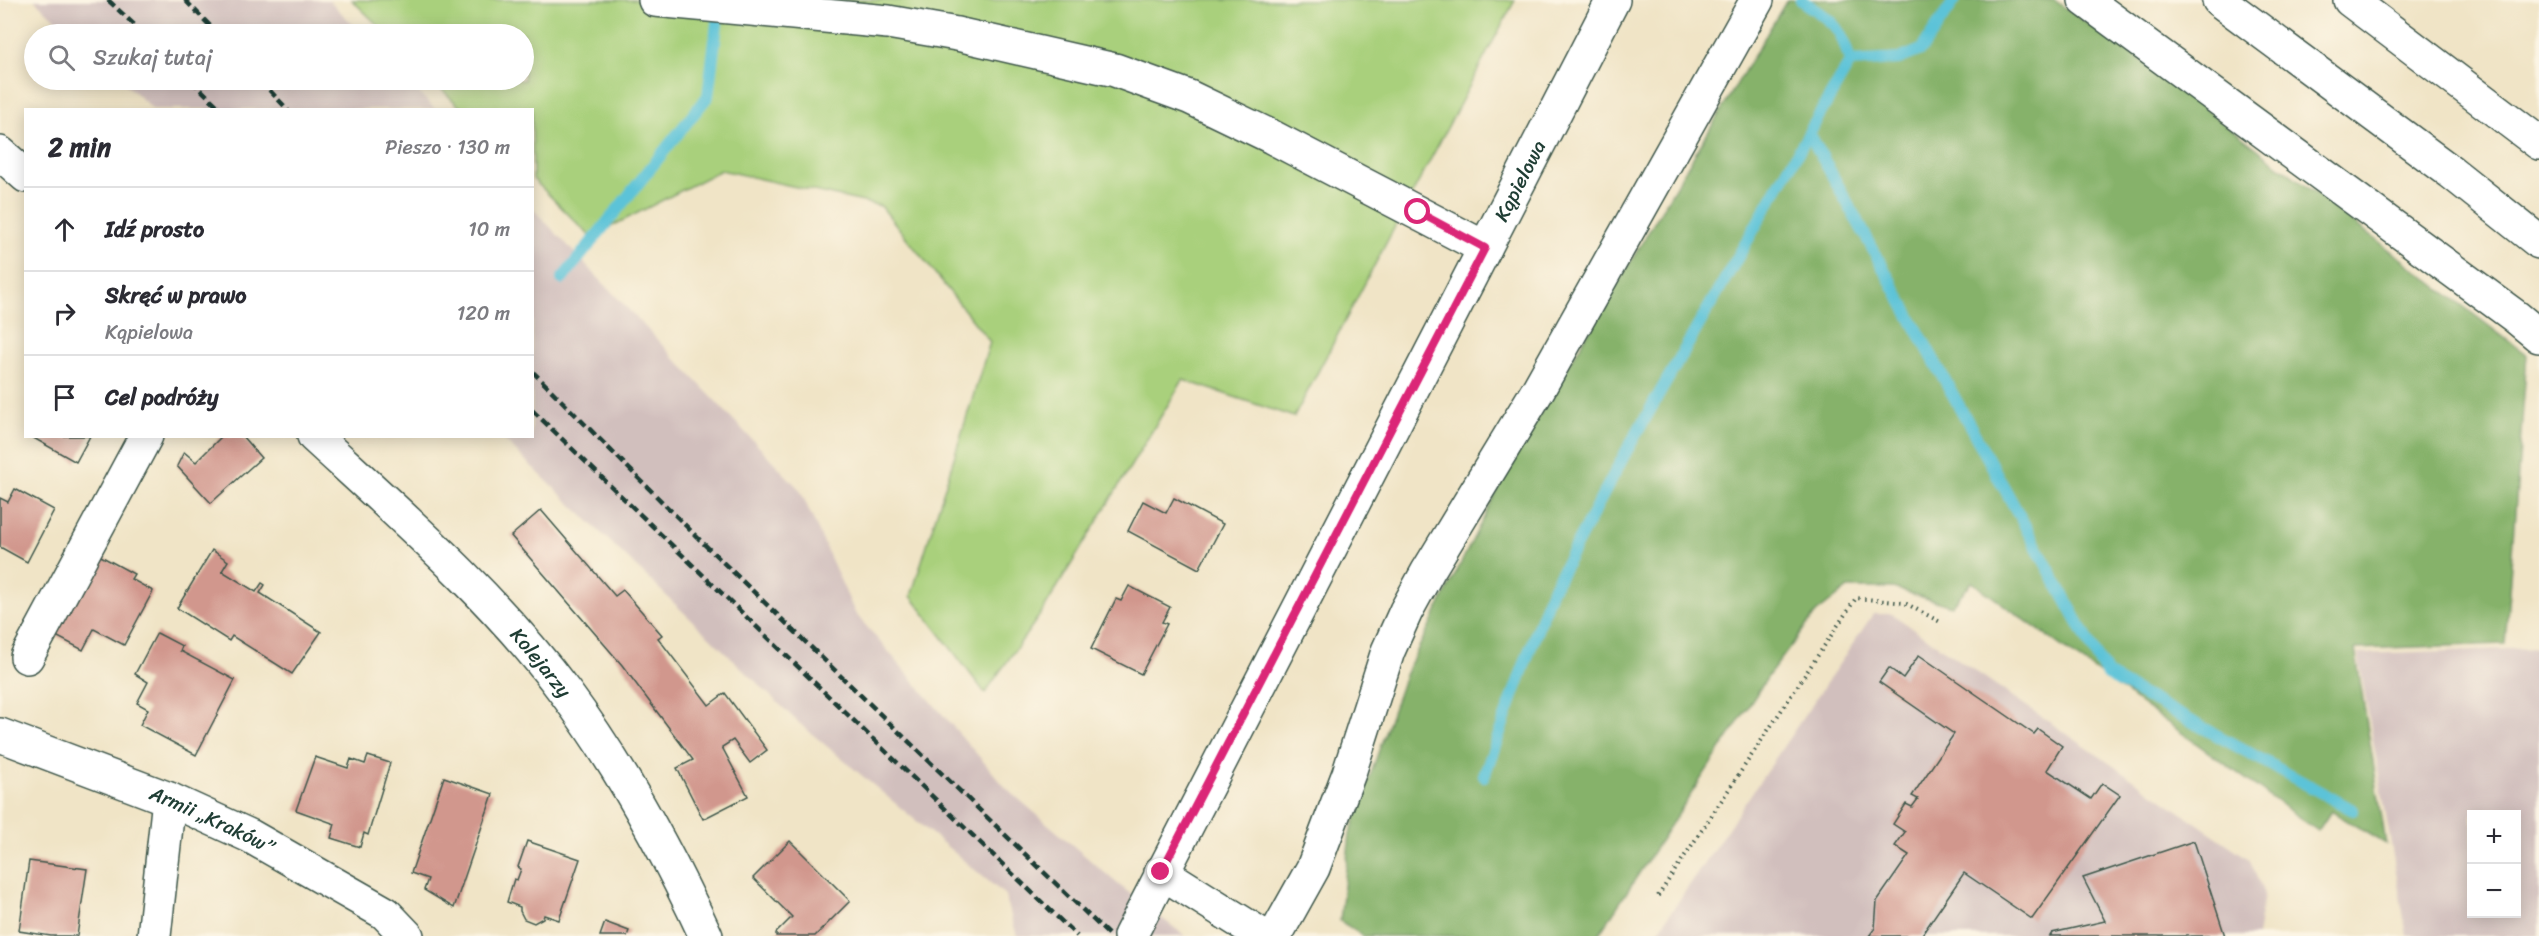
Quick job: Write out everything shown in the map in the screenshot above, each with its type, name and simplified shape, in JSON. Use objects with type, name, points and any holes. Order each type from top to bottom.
[{"type":"main road","points":[[655,0],[888,22],[957,33],[1115,70],[1189,97],[1272,137],[1485,248]]},
{"type":"main road","name":"Kąpielowa","points":[[1130,936],[1161,872],[1613,0]]},
{"type":"main road","points":[[1275,936],[1313,868],[1348,773],[1388,651],[1406,611],[1538,390],[1756,0]]},
{"type":"main road","points":[[2085,0],[2539,336]]},
{"type":"main road","points":[[2219,0],[2451,172],[2539,242]]},
{"type":"main road","points":[[2350,0],[2539,143]]},
{"type":"main road","points":[[0,153],[24,174]]},
{"type":"main road","points":[[27,657],[145,438]]},
{"type":"main road","name":"Kolejarzy","points":[[316,438],[479,591],[564,691],[603,746],[687,896],[706,936]]},
{"type":"main road","name":"Armii „Kraków”","points":[[0,735],[169,799],[250,836],[385,913],[407,936]]},
{"type":"main road","points":[[154,936],[169,799]]},
{"type":"main road","points":[[1161,872],[1263,936]]},
{"type":"path","points":[[1658,896],[1856,598],[1905,603],[1942,623]]},
{"type":"shaded area","points":[[34,0],[329,0],[352,24],[61,24]]},
{"type":"shaded area","points":[[132,90],[416,90],[434,108],[152,108]]},
{"type":"shaded area","points":[[534,210],[800,490],[855,613],[1007,789],[1119,885],[1185,936],[1017,936],[1005,895],[799,723],[502,438],[534,438]]},
{"type":"shaded area","points":[[1873,614],[1892,614],[2249,859],[2264,894],[2257,936],[1655,936]]},
{"type":"shaded area","points":[[2539,648],[2539,936],[2407,936],[2358,654]]},
{"type":"green space","points":[[352,0],[1515,0],[1294,417],[1183,380],[1044,609],[985,693],[911,596],[990,342],[881,206],[721,170],[591,237],[534,180],[534,108],[461,108],[442,90],[534,90],[534,24],[377,24]]},
{"type":"green space","points":[[1787,0],[2054,0],[2149,66],[2527,355],[2505,644],[2355,649],[2386,844],[2331,811],[2318,831],[1972,582],[1951,606],[1893,588],[1848,588],[1816,613],[1769,675],[1598,936],[1363,936],[1340,921],[1350,834],[1405,675],[1514,457]]},
{"type":"building","points":[[34,438],[89,438],[76,462]]},
{"type":"building","points":[[220,438],[244,438],[261,458],[211,503],[177,466],[184,452],[196,462]]},
{"type":"building","points":[[15,489],[54,510],[27,562],[0,547],[0,498],[8,502]]},
{"type":"building","points":[[1174,498],[1223,524],[1199,569],[1128,531],[1143,501],[1166,513]]},
{"type":"building","points":[[541,510],[615,596],[623,590],[662,635],[658,638],[709,705],[725,693],[767,750],[750,763],[733,740],[722,747],[748,796],[703,819],[677,768],[693,760],[622,665],[511,536]]},
{"type":"building","points":[[212,550],[228,561],[222,571],[256,592],[262,583],[265,585],[260,593],[321,632],[292,674],[232,636],[229,641],[177,608]]},
{"type":"building","points":[[97,554],[134,574],[131,579],[153,591],[124,645],[94,629],[83,650],[54,635]]},
{"type":"building","points":[[1129,586],[1170,607],[1162,622],[1167,624],[1141,674],[1091,649],[1116,599],[1121,601]]},
{"type":"building","points":[[157,633],[182,646],[180,651],[235,680],[196,755],[140,725],[148,709],[137,703],[148,682],[135,674]]},
{"type":"building","points":[[1919,655],[2034,734],[2038,729],[2062,746],[2047,770],[2091,799],[2102,783],[2120,795],[2032,919],[1964,873],[1921,936],[1869,936],[1875,928],[1877,901],[1909,855],[1895,846],[1905,832],[1893,824],[1906,804],[1912,807],[1918,799],[1912,796],[1954,734],[1879,682],[1889,668],[1903,678]]},
{"type":"building","points":[[368,756],[390,763],[368,835],[364,833],[360,847],[331,838],[335,824],[296,810],[315,757],[348,768],[351,759],[365,764]]},
{"type":"building","points":[[444,777],[493,794],[454,908],[424,890],[428,879],[411,873]]},
{"type":"building","points":[[527,841],[580,859],[559,920],[544,915],[534,923],[524,919],[520,907],[507,902],[514,879],[517,880],[521,869],[518,867]]},
{"type":"building","points":[[790,841],[850,901],[815,936],[776,936],[776,933],[792,917],[753,878]]},
{"type":"building","points":[[2194,841],[2225,936],[2050,936],[2052,933],[2105,921],[2083,878]]},
{"type":"building","points":[[29,861],[87,869],[77,936],[51,936],[19,931]]},
{"type":"building","points":[[605,922],[629,931],[627,936],[600,936]]},
{"type":"waterway","points":[[1801,0],[1820,13],[1838,31],[1850,62],[1809,133],[2107,675],[2353,810]]},
{"type":"waterway","points":[[1850,62],[1899,59],[1921,50],[1955,0]]},
{"type":"waterway","points":[[562,279],[708,96],[719,8]]},
{"type":"waterway","points":[[1484,776],[1550,594],[1627,450],[1809,133]]},
{"type":"railway","points":[[108,0],[133,24]]},
{"type":"railway","points":[[185,0],[208,24]]},
{"type":"railway","points":[[201,90],[220,108]]},
{"type":"railway","points":[[269,90],[286,108]]},
{"type":"railway","points":[[534,373],[700,540],[1110,936]]},
{"type":"railway","points":[[534,412],[1077,936]]},
{"type":"route","points":[[1161,872],[1485,248],[1418,212]]}]
